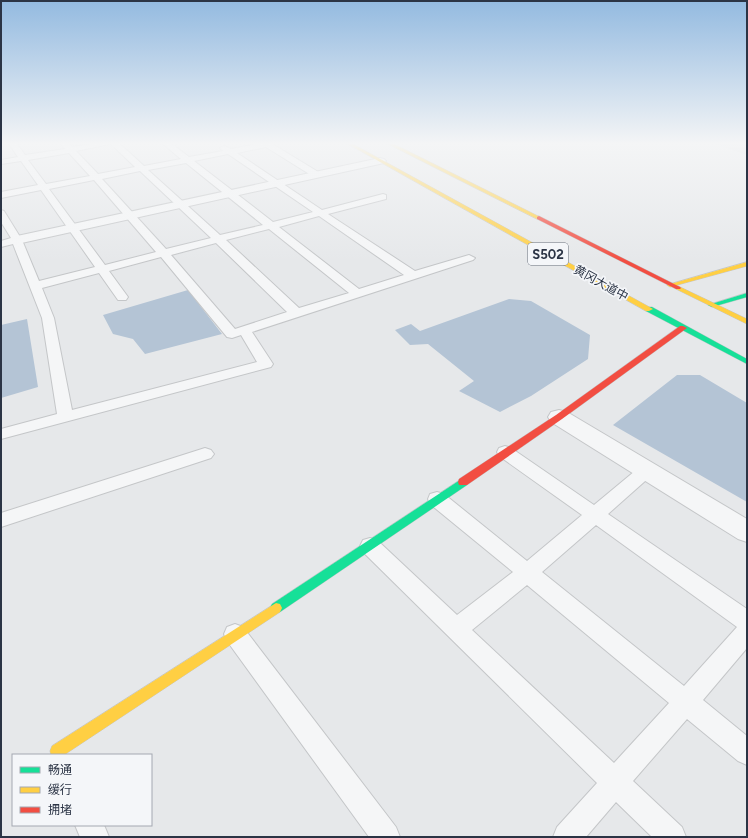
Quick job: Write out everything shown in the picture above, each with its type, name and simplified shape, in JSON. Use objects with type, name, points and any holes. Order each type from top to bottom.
[{"type":"main road","name":"黄冈大道中","points":[[421,183],[747,362]]},
{"type":"main road","name":"S502","points":[[468,183],[712,306],[747,322]]},
{"type":"main road","points":[[670,285],[747,264]]},
{"type":"main road","points":[[699,311],[747,295]]},
{"type":"main road","points":[[672,322],[685,316]]},
{"type":"main road","points":[[58,753],[235,634],[370,546],[505,452],[559,417],[683,328]]},
{"type":"street","points":[[17,240],[281,183]]},
{"type":"street","points":[[559,417],[747,532]]},
{"type":"lane","points":[[41,183],[122,297]]},
{"type":"lane","points":[[1,195],[64,183]]},
{"type":"lane","points":[[102,183],[131,215],[232,334],[469,258]]},
{"type":"lane","points":[[158,183],[296,313]]},
{"type":"lane","points":[[217,183],[358,294]]},
{"type":"lane","points":[[277,184],[414,276]]},
{"type":"lane","points":[[35,286],[383,197]]},
{"type":"lane","points":[[1,213],[17,240],[48,318],[66,418]]},
{"type":"lane","points":[[1,244],[17,240]]},
{"type":"lane","points":[[1,434],[266,364],[244,330]]},
{"type":"lane","points":[[505,452],[747,621]]},
{"type":"lane","points":[[1,520],[205,454]]},
{"type":"lane","points":[[456,629],[527,573],[596,515],[646,470]]},
{"type":"lane","points":[[437,499],[747,752]]},
{"type":"lane","points":[[370,546],[672,837]]},
{"type":"lane","points":[[568,837],[614,782],[747,632]]},
{"type":"lane","points":[[235,634],[386,837]]},
{"type":"lane","points":[[89,826],[94,837]]},
{"type":"water","points":[[188,290],[222,334],[145,354],[133,339],[113,334],[103,315]]},
{"type":"water","points":[[509,299],[531,301],[590,335],[588,359],[531,396],[500,412],[459,391],[474,381],[428,344],[410,345],[395,330],[411,324],[420,331]]},
{"type":"water","points":[[27,319],[38,387],[1,398],[1,325]]},
{"type":"water","points":[[677,375],[700,375],[747,403],[747,502],[613,425]]},
{"type":"traffic: fast","points":[[712,305],[747,295]]},
{"type":"traffic: fast","points":[[649,309],[747,362]]},
{"type":"traffic: fast","points":[[276,608],[463,482]]},
{"type":"traffic: slow","points":[[421,183],[649,309]]},
{"type":"traffic: slow","points":[[469,183],[539,218]]},
{"type":"traffic: slow","points":[[670,285],[747,264]]},
{"type":"traffic: slow","points":[[678,288],[747,322]]},
{"type":"traffic: slow","points":[[57,751],[276,608]]},
{"type":"traffic: jam","points":[[539,218],[678,288]]},
{"type":"traffic: jam","points":[[463,482],[559,417],[683,328]]}]
